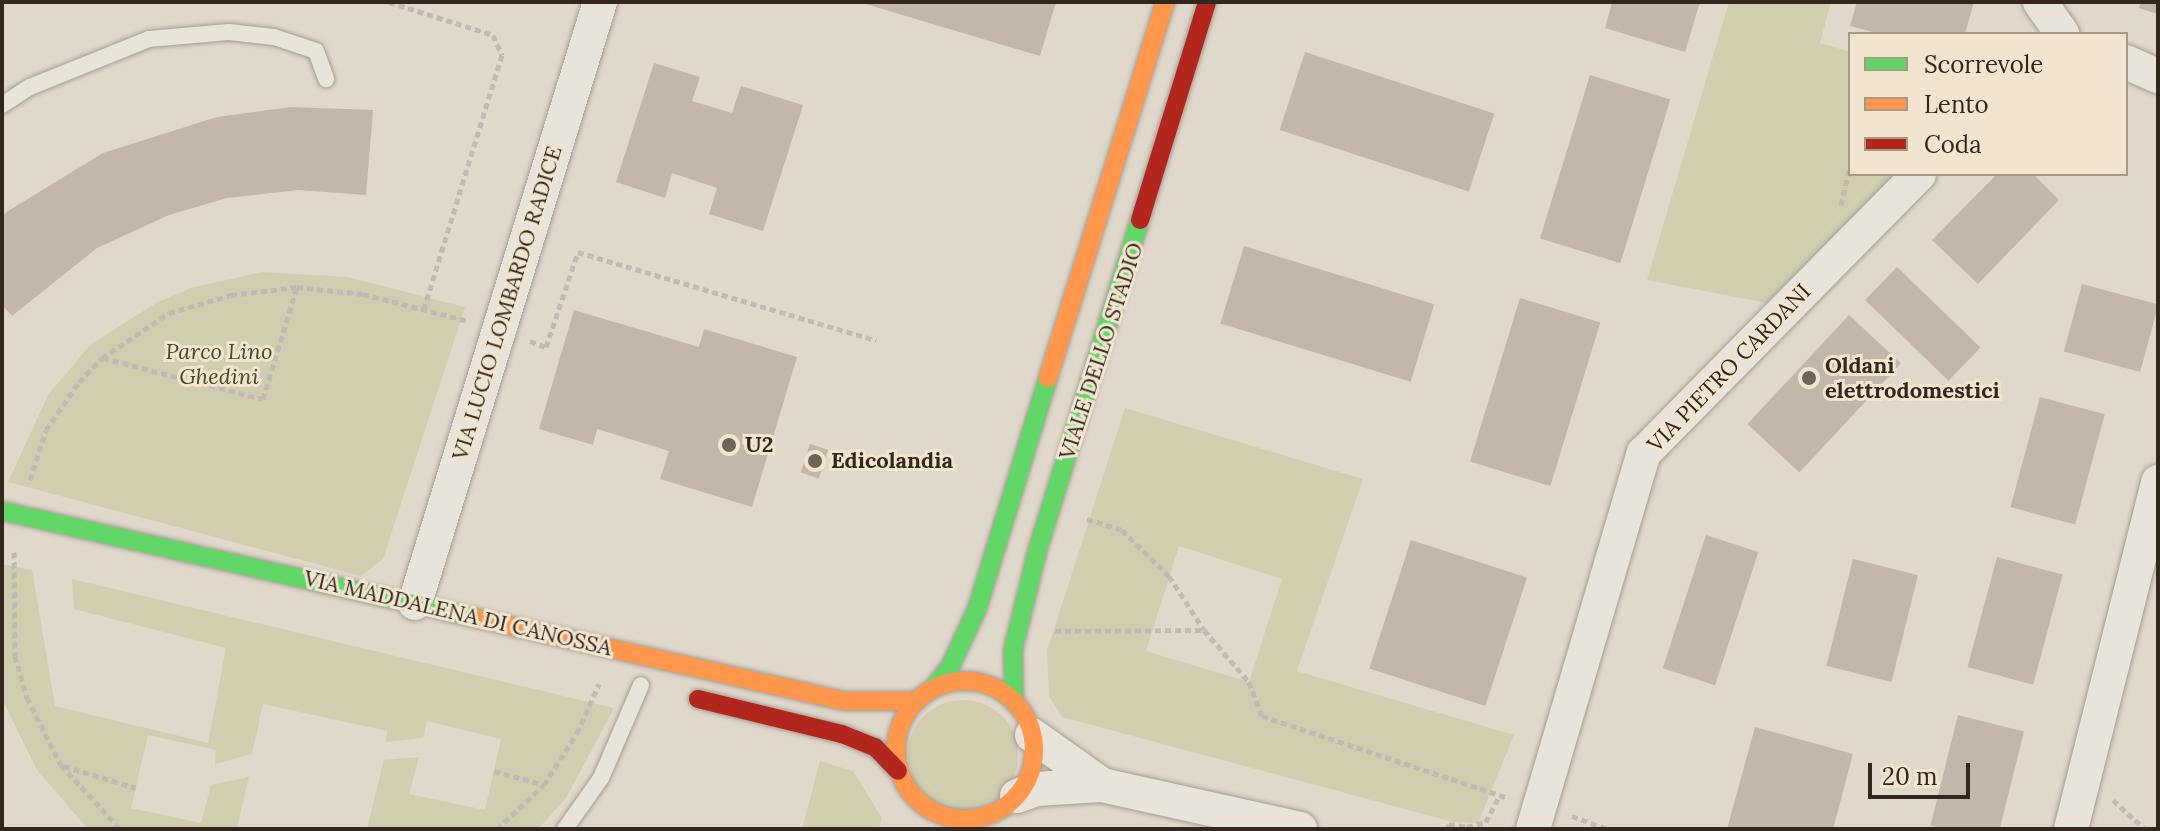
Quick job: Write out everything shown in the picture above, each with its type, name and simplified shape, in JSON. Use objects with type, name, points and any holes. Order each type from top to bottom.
[{"type":"street","name":"VIA LUCIO LOMBARDO RADICE","points":[[423,616],[499,330],[600,2]]},
{"type":"street","name":"VIALE DELLO STADIO","points":[[1008,804],[976,819],[950,819],[926,809],[908,790],[898,771],[895,746],[901,722],[915,701],[932,689],[949,669],[977,609],[1165,2]]},
{"type":"street","name":"VIALE DELLO STADIO","points":[[1032,735],[1014,702],[1013,650],[1019,622],[1051,508],[1207,2]]},
{"type":"street","points":[[2040,2],[2061,32]]},
{"type":"street","points":[[2128,63],[2158,76]]},
{"type":"street","name":"VIA PIETRO CARDANI","points":[[1536,818],[1644,453],[1917,176]]},
{"type":"street","points":[[2071,829],[2158,482]]},
{"type":"street","name":"VIA MADDALENA DI CANOSSA","points":[[10,513],[214,556],[423,616],[603,646],[844,701],[915,701]]},
{"type":"street","points":[[2,526],[36,538]]},
{"type":"street","points":[[68,548],[80,545],[180,568],[214,556]]},
{"type":"street","points":[[331,607],[423,616]]},
{"type":"street","points":[[543,654],[572,656],[603,646],[606,663],[629,679]]},
{"type":"street","name":"VIALE DELLO STADIO","points":[[932,689],[949,683],[984,684],[1014,702]]},
{"type":"street","points":[[686,696],[842,734],[875,747],[898,771]]},
{"type":"street","points":[[1032,735],[1102,785]]},
{"type":"street","points":[[1008,804],[1034,756],[1032,735]]},
{"type":"street","points":[[977,829],[1008,804],[1036,789],[1102,785],[1300,829]]},
{"type":"street","name":"VIALE DELLO STADIO","points":[[908,790],[914,820]]},
{"type":"lane","points":[[2,105],[30,87],[149,39],[229,32],[274,37],[316,51],[326,79]]},
{"type":"lane","points":[[565,829],[601,778],[629,679]]},
{"type":"path","points":[[389,2],[493,35],[502,55],[424,309]]},
{"type":"path","points":[[10,513],[46,430],[102,358],[169,313],[231,295],[297,287],[363,294],[499,330],[546,347],[578,252],[876,340]]},
{"type":"path","points":[[102,358],[263,399],[297,287]]},
{"type":"path","points":[[1051,508],[1122,530],[1169,576],[1204,630],[1249,682],[1262,716],[1500,795],[1536,818],[1608,829]]},
{"type":"path","points":[[15,542],[15,656],[27,698],[61,765],[120,829]]},
{"type":"path","points":[[1019,622],[1062,633],[1204,630]]},
{"type":"path","points":[[497,829],[544,785],[577,733],[629,679]]},
{"type":"path","points":[[61,765],[136,788]]},
{"type":"path","points":[[494,771],[544,785]]},
{"type":"path","points":[[1448,829],[1449,824],[1486,822],[1500,795]]},
{"type":"green space","points":[[1729,2],[1831,2],[1820,43],[1848,51],[1848,176],[1893,176],[1767,303],[1647,280]]},
{"type":"green space","name":"Parco Lino Ghedini","points":[[262,272],[347,277],[465,307],[383,559],[361,576],[8,482],[48,395],[90,345],[156,303],[191,288]]},
{"type":"green space","points":[[1125,408],[1363,479],[1297,671],[1514,735],[1478,823],[1453,822],[1062,717],[1049,696],[1047,651]],"holes":[[[1179,546],[1282,579],[1249,682],[1146,651]]]},
{"type":"green space","points":[[2,564],[32,570],[55,706],[208,743],[226,648],[74,609],[72,579],[614,708],[566,798],[538,829],[367,829],[384,760],[419,757],[409,794],[485,810],[501,739],[427,721],[423,738],[386,742],[387,731],[263,704],[252,754],[215,764],[216,750],[148,735],[131,808],[201,823],[211,785],[249,777],[237,827],[245,829],[88,829],[37,770],[3,701]]},
{"type":"green space","points":[[963,700],[984,704],[1002,716],[1014,734],[1018,755],[1014,776],[1002,794],[984,806],[963,810],[942,806],[924,794],[912,776],[908,755],[912,734],[924,716],[942,704]]},
{"type":"green space","points":[[820,761],[853,771],[882,818],[879,829],[802,829]]},
{"type":"building","points":[[859,2],[1056,2],[1040,56]]},
{"type":"building","points":[[1612,2],[1700,2],[1685,52],[1605,28]]},
{"type":"building","points":[[1857,2],[1974,2],[1966,32],[1872,32],[1850,26]]},
{"type":"building","points":[[2141,2],[2158,2],[2158,14],[2139,8]]},
{"type":"building","points":[[1305,52],[1494,113],[1469,191],[1280,130]]},
{"type":"building","points":[[654,63],[700,77],[692,101],[732,113],[741,86],[803,105],[763,231],[709,214],[717,188],[672,173],[665,198],[616,182]]},
{"type":"building","points":[[1590,75],[1670,100],[1620,263],[1540,239]]},
{"type":"building","points":[[291,107],[373,110],[366,195],[298,190],[227,198],[169,215],[97,248],[12,316],[2,305],[2,216],[8,211],[103,153],[217,117]]},
{"type":"building","points":[[1995,176],[2035,176],[2059,200],[1978,284],[1932,240]]},
{"type":"building","points":[[1244,246],[1434,304],[1411,382],[1220,323]]},
{"type":"building","points":[[1897,267],[1980,348],[1948,381],[1865,300]]},
{"type":"building","points":[[2082,284],[2158,304],[2140,372],[2064,352]]},
{"type":"building","points":[[1520,298],[1600,323],[1550,486],[1470,462]]},
{"type":"building","points":[[574,310],[699,347],[704,329],[797,357],[752,507],[660,479],[669,451],[597,429],[593,445],[539,429]]},
{"type":"building","points":[[1849,315],[1901,363],[1799,472],[1747,424]]},
{"type":"building","points":[[2040,397],[2105,414],[2075,524],[2010,507]]},
{"type":"building","name":"Edicolandia","points":[[810,444],[828,450],[819,478],[801,473]]},
{"type":"building","points":[[1706,535],[1758,552],[1715,685],[1663,668]]},
{"type":"building","points":[[1411,540],[1527,578],[1485,706],[1369,668]]},
{"type":"building","points":[[1997,557],[2063,575],[2033,685],[1967,667]]},
{"type":"building","points":[[1853,559],[1918,575],[1891,682],[1826,666]]},
{"type":"building","points":[[1958,715],[2024,731],[2000,829],[1944,829],[1930,826]]},
{"type":"building","points":[[1755,727],[1853,754],[1833,829],[1727,829]]},
{"type":"traffic: fast","points":[[1014,702],[1013,650],[1037,552],[1140,220]]},
{"type":"traffic: fast","points":[[932,689],[949,669],[977,609],[1048,378]]},
{"type":"traffic: fast","points":[[2,511],[480,619]]},
{"type":"traffic: slow","points":[[1048,378],[1165,2]]},
{"type":"traffic: slow","points":[[480,619],[844,701],[915,701]]},
{"type":"traffic: slow","points":[[965,681],[991,686],[1014,701],[1029,724],[1034,750],[1029,776],[1014,799],[991,814],[965,819],[939,814],[916,799],[901,776],[896,750],[901,724],[916,701],[939,686],[965,681]]},
{"type":"traffic: jam","points":[[1140,220],[1207,2]]},
{"type":"traffic: jam","points":[[698,699],[842,734],[875,747],[898,771]]},
{"type":"place","name":"Oldani elettrodomestici","points":[[1809,378]]},
{"type":"place","name":"U2","points":[[729,445]]},
{"type":"place","name":"Edicolandia","points":[[815,461]]}]
